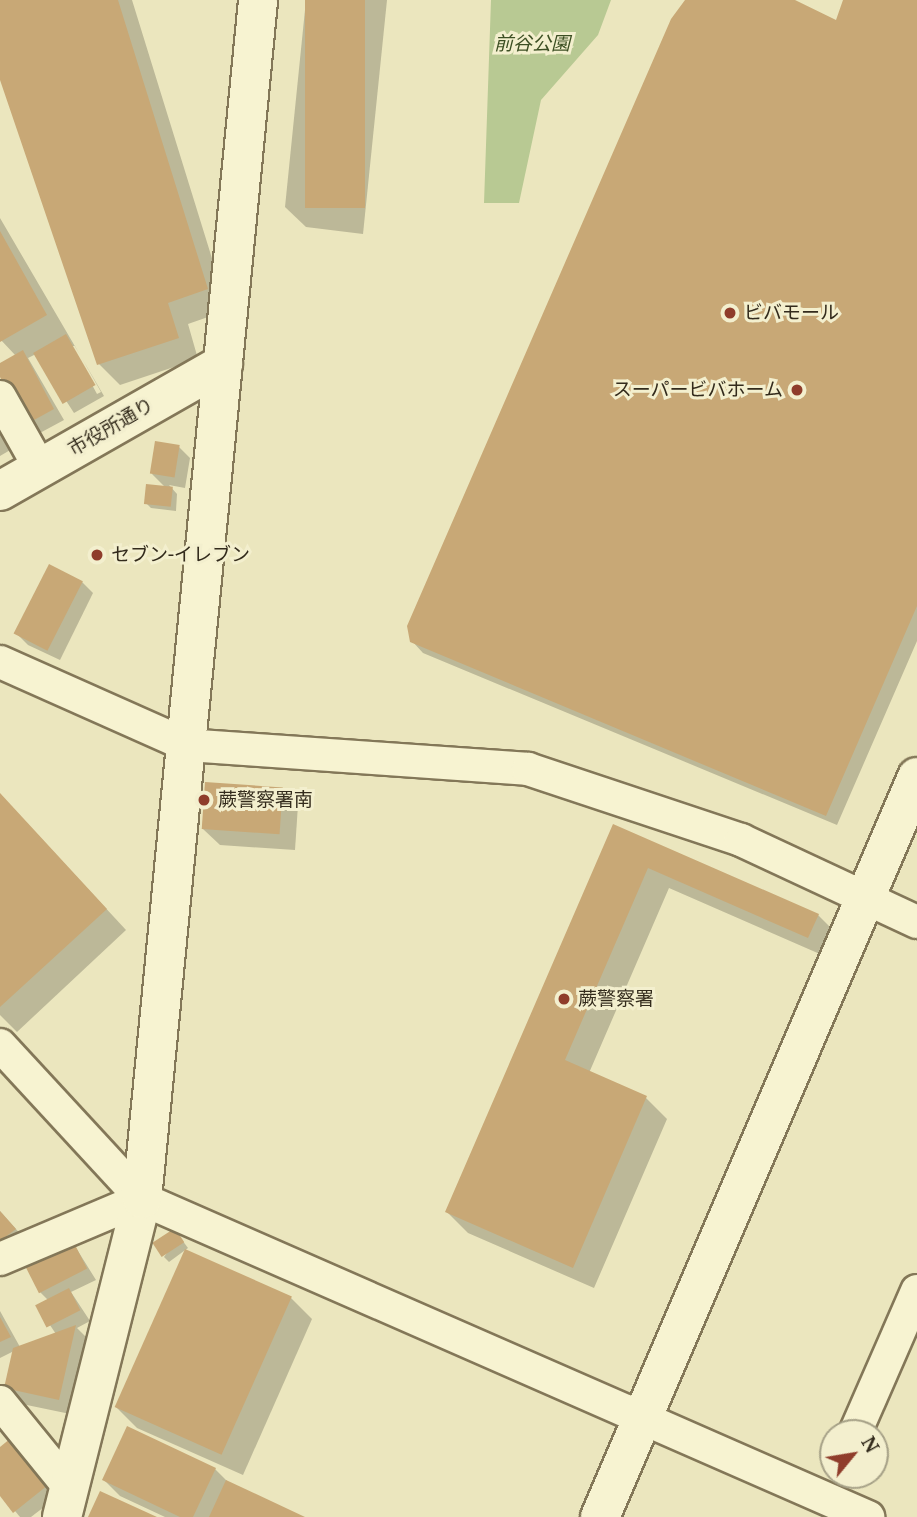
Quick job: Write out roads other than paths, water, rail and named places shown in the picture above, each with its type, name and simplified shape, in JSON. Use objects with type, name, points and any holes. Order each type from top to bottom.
[{"type":"street","points":[[66,1503],[142,1199],[258,0]]},
{"type":"street","name":"市役所通り","points":[[0,491],[223,364]]},
{"type":"street","points":[[0,397],[40,468]]},
{"type":"street","points":[[0,662],[186,745],[528,769],[741,840],[863,900],[917,922]]},
{"type":"street","points":[[600,1517],[917,777]]},
{"type":"street","points":[[0,1045],[142,1199],[642,1417],[819,1483]]},
{"type":"street","points":[[0,1259],[142,1199]]},
{"type":"street","points":[[861,1419],[917,1291]]},
{"type":"street","points":[[0,1402],[66,1503]]},
{"type":"street","points":[[833,1489],[868,1517]]},
{"type":"place","name":"ビバモール","points":[[730,313]]},
{"type":"place","name":"スーパービバホーム","points":[[797,390]]},
{"type":"place","name":"セブン-イレブン","points":[[97,555]]},
{"type":"place","name":"蕨警察署南","points":[[204,800]]},
{"type":"place","name":"蕨警察署","points":[[564,999]]},
{"type":"park label","name":"前谷公園","points":[[532,44]]}]
